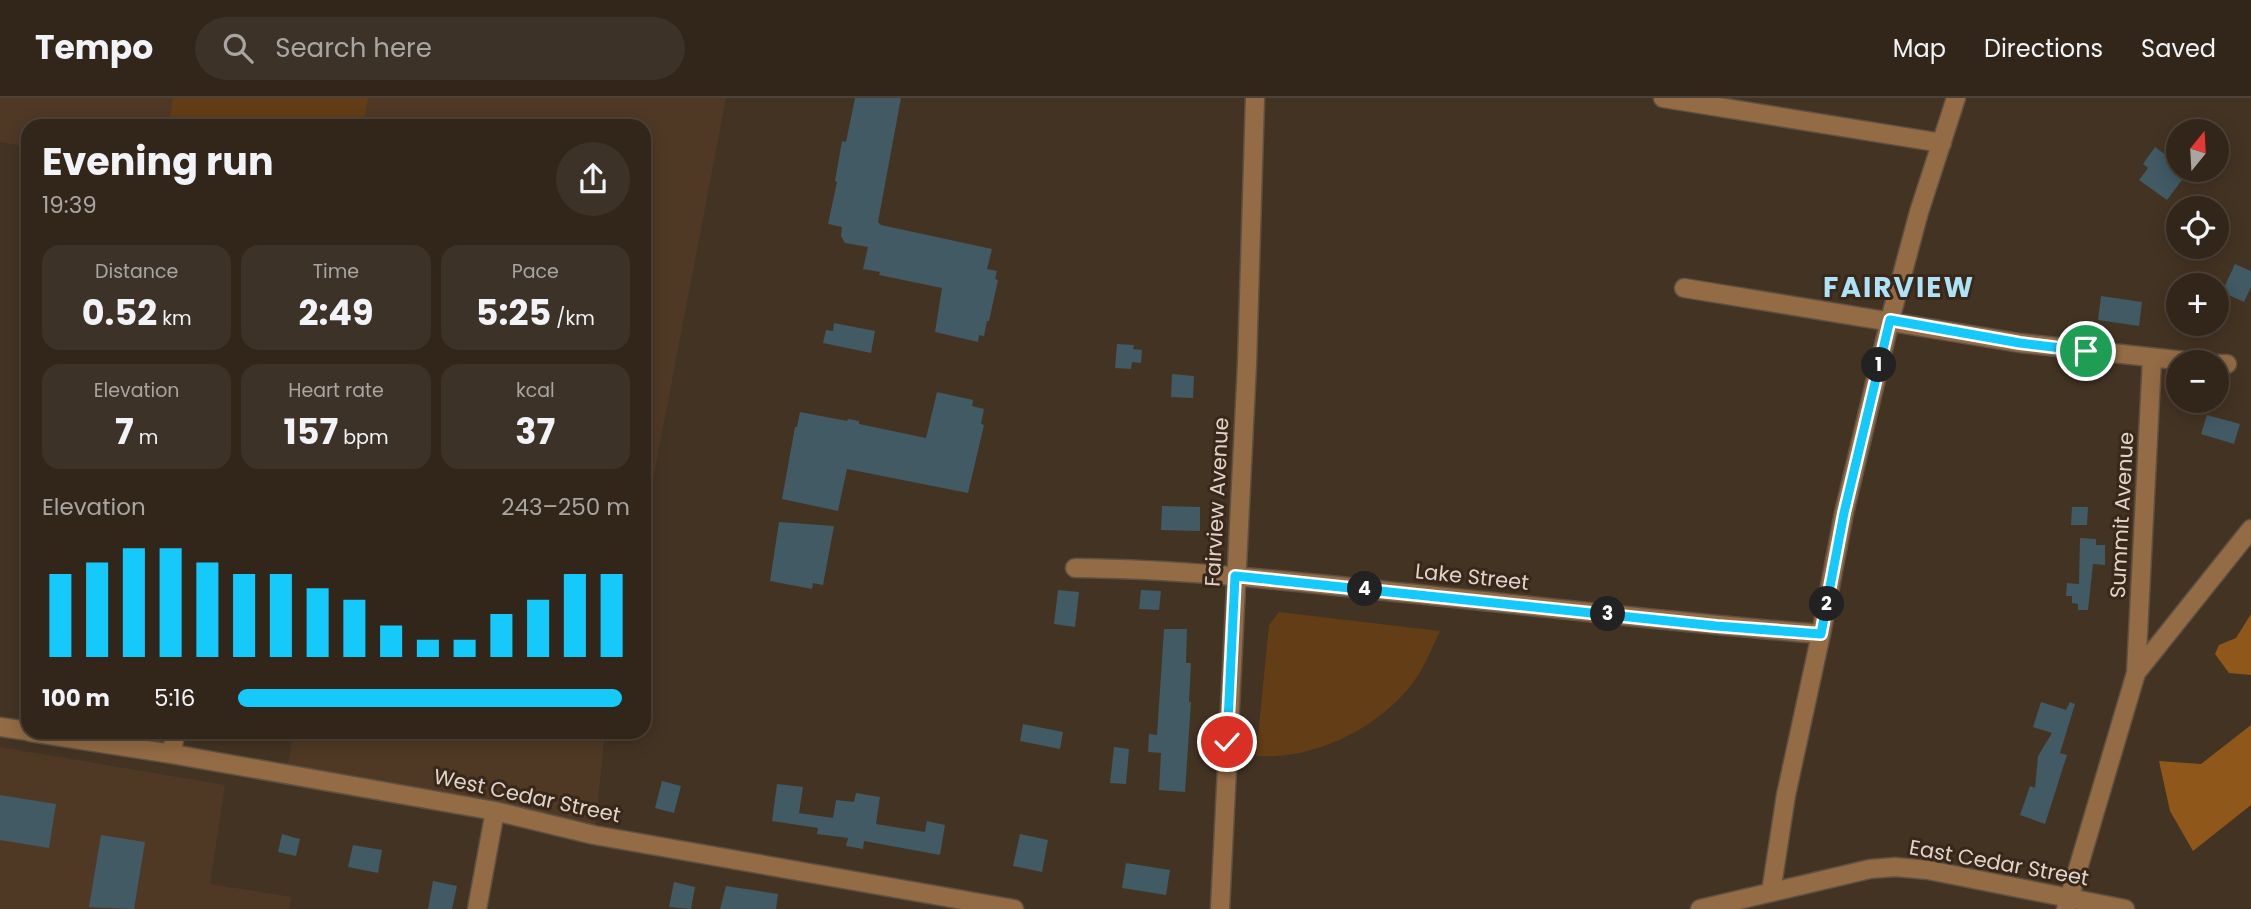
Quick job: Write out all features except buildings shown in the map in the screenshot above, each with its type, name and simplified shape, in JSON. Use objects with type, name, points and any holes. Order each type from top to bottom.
[{"type":"street","name":"Fairview Avenue","points":[[1220,909],[1247,364],[1255,98]]},
{"type":"street","points":[[1663,98],[1941,143]]},
{"type":"street","points":[[1771,892],[1786,795],[1844,513],[1890,320],[1956,98]]},
{"type":"street","points":[[1684,288],[2020,343],[2166,360]]},
{"type":"street","name":"Summit Avenue","points":[[2136,673],[2152,359]]},
{"type":"street","points":[[2067,903],[2136,673],[2251,529]]},
{"type":"street","name":"Lake Street","points":[[1075,568],[1235,576],[1716,626],[1821,634]]},
{"type":"street","name":"West Cedar Street","points":[[0,727],[21,730]]},
{"type":"street","name":"West Cedar Street","points":[[79,739],[495,811],[594,835],[1014,909]]},
{"type":"street","points":[[172,754],[174,739]]},
{"type":"street","points":[[477,909],[495,811]]},
{"type":"street","name":"East Cedar Street","points":[[1700,909],[1870,869],[1895,867],[1928,870],[2067,903],[2125,909]]},
{"type":"shaded area","points":[[0,98],[726,98],[651,490],[651,119],[21,119],[21,146],[0,142]]},
{"type":"shaded area","points":[[173,98],[368,98],[364,119],[169,119]]},
{"type":"shaded area","points":[[1279,612],[1440,631],[1412,684],[1398,700],[1363,728],[1322,747],[1300,753],[1256,756],[1269,625]]},
{"type":"shaded area","points":[[2251,614],[2251,675],[2229,673],[2215,654],[2219,645],[2236,638]]},
{"type":"shaded area","points":[[2251,725],[2251,805],[2193,851],[2170,811],[2159,761],[2201,764]]},
{"type":"shaded area","points":[[293,739],[604,739],[594,839],[284,783]]},
{"type":"shaded area","points":[[0,747],[225,785],[210,884],[292,897],[289,909],[0,909]]},
{"type":"district","name":"FAIRVIEW","points":[[1899,287]]},
{"type":"route","points":[[1227,742],[1235,576],[1716,626],[1821,634],[1844,513],[1890,320],[2020,343],[2086,351]]}]
